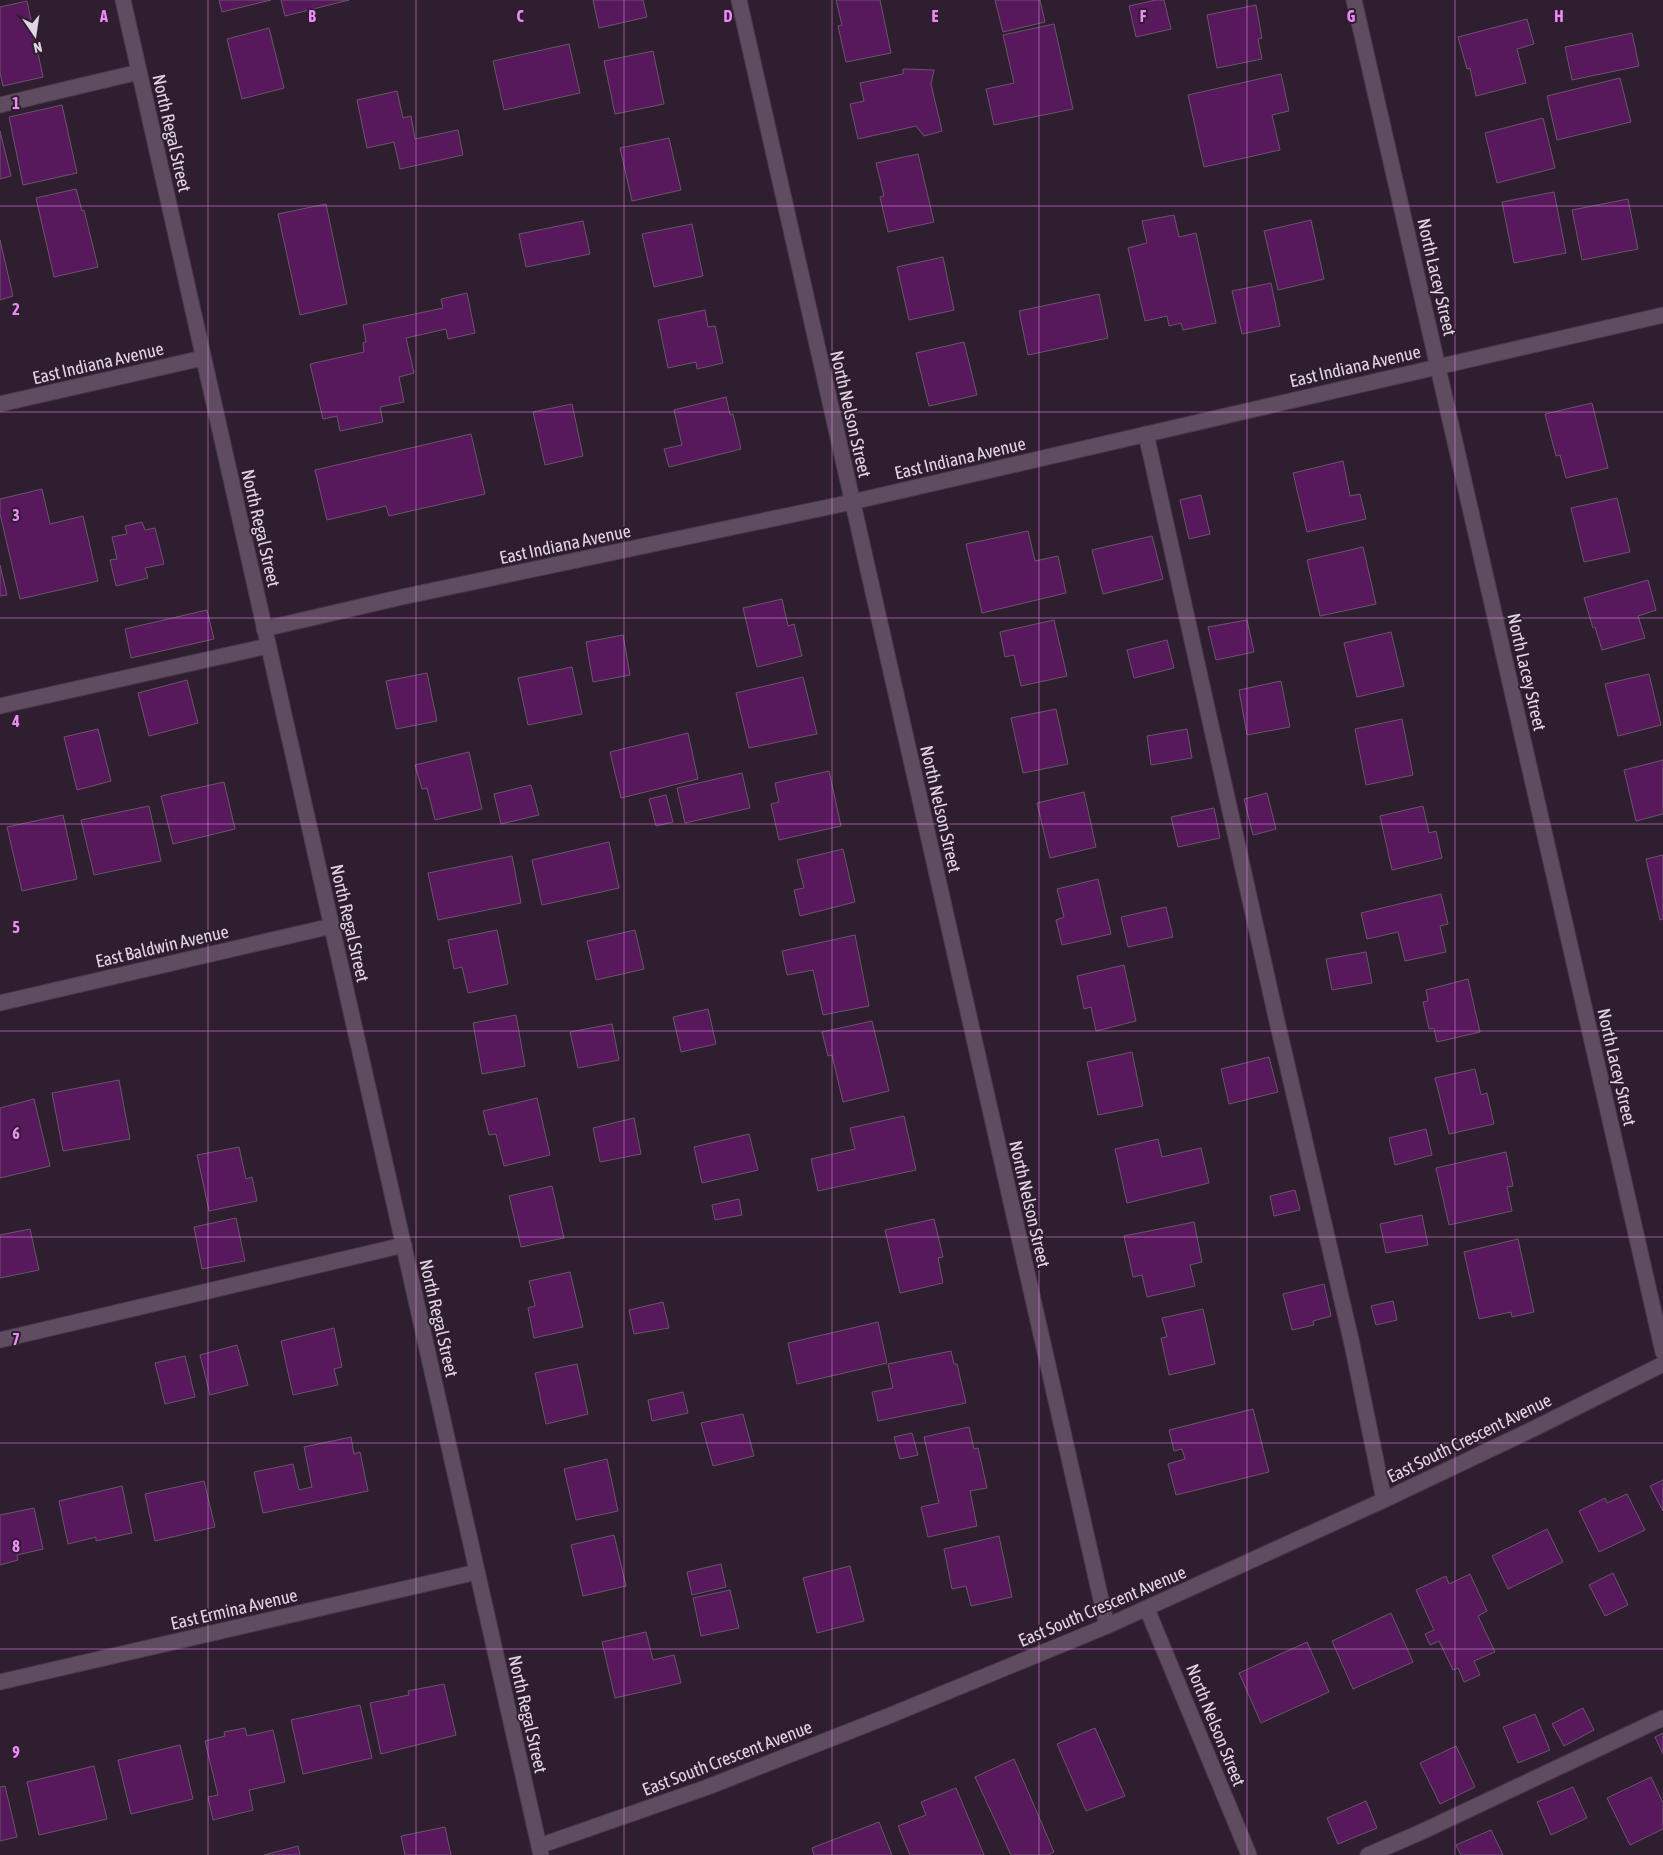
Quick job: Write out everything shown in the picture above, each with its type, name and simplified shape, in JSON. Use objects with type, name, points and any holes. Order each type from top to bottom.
[{"type":"street","name":"North Regal Street","points":[[123,0],[540,1851]]},
{"type":"street","name":"North Nelson Street","points":[[739,0],[1107,1626]]},
{"type":"street","name":"North Lacey Street","points":[[1354,0],[1663,1352]]},
{"type":"street","points":[[0,105],[139,72]]},
{"type":"street","name":"East Indiana Avenue","points":[[264,629],[402,597],[852,502],[1663,314]]},
{"type":"street","name":"East Indiana Avenue","points":[[0,404],[203,358]]},
{"type":"street","points":[[1146,434],[1278,1026],[1350,1335],[1384,1500]]},
{"type":"street","points":[[0,706],[268,646]]},
{"type":"street","name":"East Baldwin Avenue","points":[[0,1003],[332,926]]},
{"type":"street","points":[[0,1340],[404,1245]]},
{"type":"street","name":"East South Crescent Avenue","points":[[540,1851],[886,1717],[1107,1626],[1384,1500],[1663,1364]]},
{"type":"street","name":"East Ermina Avenue","points":[[0,1682],[477,1572]]},
{"type":"street","name":"North Nelson Street","points":[[1148,1608],[1249,1855]]},
{"type":"street","points":[[1368,1855],[1419,1834],[1663,1718]]},
{"type":"building","points":[[219,0],[271,0],[222,12]]},
{"type":"building","points":[[281,0],[349,0],[285,16]]},
{"type":"building","points":[[593,0],[643,0],[647,17],[599,28]]},
{"type":"building","points":[[836,0],[880,0],[891,53],[846,62],[838,26],[842,25]]},
{"type":"building","points":[[995,0],[1040,0],[1045,22],[1003,32]]},
{"type":"building","points":[[1164,0],[1171,29],[1136,37],[1129,6]]},
{"type":"building","points":[[27,1],[43,77],[3,86],[0,72],[0,7]]},
{"type":"building","points":[[1256,5],[1262,38],[1258,39],[1262,59],[1217,68],[1207,15]]},
{"type":"building","points":[[1527,19],[1534,44],[1517,49],[1526,83],[1476,96],[1470,68],[1467,69],[1458,37]]},
{"type":"building","points":[[1054,24],[1073,109],[994,125],[986,89],[1014,83],[1003,35]]},
{"type":"building","points":[[269,28],[284,88],[242,99],[227,39]]},
{"type":"building","points":[[1632,33],[1639,66],[1572,80],[1565,47]]},
{"type":"building","points":[[569,44],[580,93],[504,110],[493,61]]},
{"type":"building","points":[[653,51],[664,104],[615,114],[604,61]]},
{"type":"building","points":[[903,69],[934,70],[931,84],[942,131],[924,136],[916,126],[858,139],[850,104],[864,101],[860,83],[903,74]]},
{"type":"building","points":[[1281,74],[1289,111],[1272,115],[1280,150],[1204,167],[1188,95]]},
{"type":"building","points":[[1620,78],[1631,122],[1557,140],[1547,96]]},
{"type":"building","points":[[397,91],[403,118],[411,116],[415,139],[458,130],[463,155],[400,169],[394,142],[367,148],[357,100]]},
{"type":"building","points":[[62,105],[77,173],[23,185],[9,117]]},
{"type":"building","points":[[1543,118],[1555,168],[1497,183],[1485,133]]},
{"type":"building","points":[[0,131],[11,176],[0,179]]},
{"type":"building","points":[[669,138],[681,190],[632,201],[620,148]]},
{"type":"building","points":[[918,154],[934,222],[888,232],[880,197],[884,196],[876,163]]},
{"type":"building","points":[[76,189],[82,211],[84,210],[98,267],[54,277],[36,198]]},
{"type":"building","points":[[1554,192],[1566,253],[1514,263],[1502,202]]},
{"type":"building","points":[[1628,199],[1638,249],[1582,260],[1572,210]]},
{"type":"building","points":[[326,204],[347,304],[300,315],[278,214]]},
{"type":"building","points":[[1174,215],[1179,237],[1196,233],[1216,323],[1183,330],[1181,323],[1169,326],[1167,316],[1145,321],[1128,248],[1147,243],[1142,221]]},
{"type":"building","points":[[1311,220],[1324,279],[1278,290],[1264,231]]},
{"type":"building","points":[[583,221],[590,254],[526,267],[519,234]]},
{"type":"building","points":[[692,224],[703,276],[654,287],[642,234]]},
{"type":"building","points":[[0,240],[13,296],[0,300]]},
{"type":"building","points":[[943,257],[954,310],[909,320],[897,267]]},
{"type":"building","points":[[1271,283],[1280,326],[1242,334],[1232,291]]},
{"type":"building","points":[[467,293],[475,333],[448,339],[446,329],[406,338],[414,373],[399,377],[404,402],[380,407],[383,422],[340,431],[337,416],[323,419],[310,364],[364,352],[363,343],[366,342],[363,325],[443,308],[441,299]]},
{"type":"building","points":[[1099,294],[1108,338],[1028,355],[1019,311]]},
{"type":"building","points":[[705,310],[708,327],[715,326],[723,363],[697,369],[696,362],[668,368],[658,320]]},
{"type":"building","points":[[964,342],[977,395],[929,406],[916,353]]},
{"type":"building","points":[[726,397],[730,415],[733,414],[741,449],[669,467],[664,449],[682,445],[674,410]]},
{"type":"building","points":[[1592,403],[1608,468],[1566,478],[1560,455],[1556,456],[1545,414]]},
{"type":"building","points":[[572,404],[583,456],[545,465],[533,412]]},
{"type":"building","points":[[471,434],[485,494],[389,516],[386,506],[327,520],[315,470]]},
{"type":"building","points":[[1343,461],[1350,496],[1360,494],[1366,519],[1307,532],[1293,473]]},
{"type":"building","points":[[42,489],[50,524],[83,516],[98,581],[20,599],[0,514],[0,499]]},
{"type":"building","points":[[1201,495],[1210,534],[1189,539],[1180,500]]},
{"type":"building","points":[[1617,498],[1630,552],[1584,562],[1571,508]]},
{"type":"building","points":[[142,522],[145,530],[155,528],[164,564],[145,568],[148,578],[116,586],[110,560],[117,559],[112,537],[127,534],[125,526]]},
{"type":"building","points":[[1028,531],[1035,561],[1058,556],[1066,593],[982,613],[966,544]]},
{"type":"building","points":[[1152,536],[1163,579],[1103,594],[1092,550]]},
{"type":"building","points":[[1363,547],[1376,604],[1320,616],[1307,560]]},
{"type":"building","points":[[0,565],[7,595],[0,596]]},
{"type":"building","points":[[1648,580],[1656,610],[1638,616],[1645,638],[1602,650],[1584,598]]},
{"type":"building","points":[[782,599],[788,626],[794,624],[802,656],[757,667],[743,608]]},
{"type":"building","points":[[207,610],[214,639],[131,658],[125,629]]},
{"type":"building","points":[[1054,620],[1067,676],[1021,686],[1014,655],[1005,657],[1000,632]]},
{"type":"building","points":[[1247,620],[1254,652],[1216,660],[1208,627]]},
{"type":"building","points":[[1391,632],[1404,686],[1357,697],[1344,643]]},
{"type":"building","points":[[623,635],[630,675],[593,682],[586,642]]},
{"type":"building","points":[[1167,640],[1174,668],[1134,678],[1127,650]]},
{"type":"building","points":[[572,667],[582,714],[528,725],[518,678]]},
{"type":"building","points":[[427,673],[437,721],[396,729],[386,681]]},
{"type":"building","points":[[1649,674],[1661,725],[1618,736],[1605,684]]},
{"type":"building","points":[[803,677],[817,734],[749,748],[736,693]]},
{"type":"building","points":[[187,680],[198,723],[149,736],[138,693]]},
{"type":"building","points":[[1281,681],[1290,727],[1247,735],[1239,690]]},
{"type":"building","points":[[1056,709],[1068,764],[1023,773],[1011,718]]},
{"type":"building","points":[[1402,719],[1413,775],[1366,785],[1355,729]]},
{"type":"building","points":[[98,729],[111,781],[77,790],[64,737]]},
{"type":"building","points":[[1187,729],[1192,758],[1151,765],[1147,736]]},
{"type":"building","points":[[688,733],[698,779],[621,798],[610,752]]},
{"type":"building","points":[[469,752],[482,809],[435,820],[427,788],[422,789],[415,765]]},
{"type":"building","points":[[1663,760],[1663,814],[1636,821],[1624,770]]},
{"type":"building","points":[[829,771],[841,826],[779,840],[771,804],[779,802],[775,783]]},
{"type":"building","points":[[742,773],[750,808],[685,823],[677,788]]},
{"type":"building","points":[[224,782],[235,829],[173,844],[161,796]]},
{"type":"building","points":[[531,785],[539,815],[501,824],[494,794]]},
{"type":"building","points":[[1084,792],[1096,847],[1050,858],[1037,803]]},
{"type":"building","points":[[1267,793],[1276,829],[1253,835],[1244,799]]},
{"type":"building","points":[[666,795],[673,822],[656,826],[649,799]]},
{"type":"building","points":[[149,806],[161,861],[94,875],[81,820]]},
{"type":"building","points":[[1423,806],[1429,833],[1436,831],[1442,858],[1392,870],[1380,816]]},
{"type":"building","points":[[1214,808],[1220,838],[1178,847],[1171,817]]},
{"type":"building","points":[[63,815],[77,879],[22,891],[7,827]]},
{"type":"building","points":[[609,842],[619,888],[542,905],[532,860]]},
{"type":"building","points":[[843,849],[855,902],[800,916],[794,890],[804,888],[797,860]]},
{"type":"building","points":[[1663,855],[1663,919],[1660,920],[1646,859]]},
{"type":"building","points":[[512,856],[521,903],[438,920],[428,873]]},
{"type":"building","points":[[1098,879],[1111,934],[1062,945],[1056,920],[1064,917],[1057,889]]},
{"type":"building","points":[[1441,894],[1448,924],[1440,926],[1446,952],[1405,961],[1398,932],[1367,939],[1361,913]]},
{"type":"building","points":[[1166,907],[1173,937],[1128,947],[1121,917]]},
{"type":"building","points":[[497,930],[508,984],[468,993],[462,967],[454,969],[448,940]]},
{"type":"building","points":[[635,930],[644,969],[596,980],[587,941]]},
{"type":"building","points":[[855,935],[869,1006],[823,1015],[813,970],[787,975],[782,951]]},
{"type":"building","points":[[1366,952],[1372,983],[1332,990],[1326,959]]},
{"type":"building","points":[[1124,965],[1136,1021],[1096,1031],[1091,1007],[1084,1009],[1077,976]]},
{"type":"building","points":[[1468,979],[1480,1032],[1437,1042],[1434,1028],[1429,1029],[1423,1002],[1428,1001],[1426,990]]},
{"type":"building","points":[[708,1009],[716,1044],[681,1052],[673,1017]]},
{"type":"building","points":[[516,1015],[525,1066],[482,1074],[473,1023]]},
{"type":"building","points":[[872,1021],[889,1091],[843,1102],[832,1055],[828,1056],[822,1032]]},
{"type":"building","points":[[612,1024],[619,1060],[578,1068],[570,1032]]},
{"type":"building","points":[[1132,1052],[1143,1106],[1098,1115],[1087,1062]]},
{"type":"building","points":[[1269,1057],[1278,1092],[1229,1104],[1221,1069]]},
{"type":"building","points":[[1475,1069],[1481,1095],[1487,1093],[1494,1124],[1449,1134],[1435,1078]]},
{"type":"building","points":[[119,1080],[130,1139],[63,1151],[52,1093]]},
{"type":"building","points":[[537,1098],[550,1155],[504,1166],[496,1134],[489,1135],[483,1111]]},
{"type":"building","points":[[34,1099],[50,1166],[0,1178],[0,1108]]},
{"type":"building","points":[[904,1116],[916,1170],[818,1191],[811,1159],[855,1149],[850,1128]]},
{"type":"building","points":[[634,1118],[641,1154],[600,1162],[593,1128]]},
{"type":"building","points":[[1426,1129],[1432,1155],[1395,1165],[1389,1138]]},
{"type":"building","points":[[749,1134],[758,1170],[702,1183],[694,1147]]},
{"type":"building","points":[[1158,1139],[1162,1157],[1201,1148],[1209,1183],[1127,1203],[1115,1149]]},
{"type":"building","points":[[239,1147],[246,1179],[252,1177],[257,1201],[209,1211],[197,1155]]},
{"type":"building","points":[[1506,1152],[1513,1186],[1507,1187],[1512,1211],[1449,1225],[1436,1168]]},
{"type":"building","points":[[552,1186],[564,1238],[521,1247],[509,1196]]},
{"type":"building","points":[[1295,1190],[1300,1210],[1274,1216],[1270,1196]]},
{"type":"building","points":[[739,1199],[742,1215],[715,1220],[712,1205]]},
{"type":"building","points":[[1422,1215],[1428,1245],[1386,1253],[1380,1224]]},
{"type":"building","points":[[236,1218],[245,1261],[202,1269],[194,1227]]},
{"type":"building","points":[[934,1219],[943,1257],[938,1258],[943,1283],[900,1293],[885,1230]]},
{"type":"building","points":[[1194,1222],[1202,1262],[1190,1265],[1195,1286],[1147,1297],[1142,1275],[1133,1277],[1124,1236]]},
{"type":"building","points":[[30,1229],[39,1270],[0,1278],[0,1235]]},
{"type":"building","points":[[1518,1239],[1534,1312],[1512,1317],[1511,1312],[1479,1319],[1464,1252]]},
{"type":"building","points":[[570,1272],[583,1327],[534,1338],[528,1308],[535,1306],[529,1281]]},
{"type":"building","points":[[1324,1284],[1331,1316],[1313,1321],[1314,1325],[1292,1330],[1283,1294]]},
{"type":"building","points":[[1393,1301],[1397,1320],[1376,1325],[1371,1306]]},
{"type":"building","points":[[663,1302],[669,1328],[634,1334],[629,1310]]},
{"type":"building","points":[[1203,1309],[1215,1364],[1169,1375],[1161,1338],[1167,1337],[1162,1318]]},
{"type":"building","points":[[878,1322],[887,1363],[797,1384],[788,1343]]},
{"type":"building","points":[[334,1328],[342,1367],[334,1369],[338,1385],[293,1395],[281,1341]]},
{"type":"building","points":[[237,1345],[248,1385],[210,1395],[200,1355]]},
{"type":"building","points":[[951,1351],[954,1364],[957,1364],[966,1403],[878,1421],[872,1392],[893,1388],[888,1364]]},
{"type":"building","points":[[185,1356],[195,1397],[165,1404],[155,1363]]},
{"type":"building","points":[[577,1364],[588,1414],[546,1424],[535,1373]]},
{"type":"building","points":[[683,1392],[688,1413],[652,1421],[648,1400]]},
{"type":"building","points":[[1253,1409],[1269,1472],[1176,1495],[1168,1464],[1185,1459],[1182,1449],[1174,1451],[1169,1430]]},
{"type":"building","points":[[743,1414],[754,1456],[713,1466],[701,1423]]},
{"type":"building","points":[[969,1427],[974,1449],[978,1448],[987,1488],[970,1491],[977,1526],[928,1537],[921,1507],[939,1503],[924,1437]]},
{"type":"building","points":[[912,1433],[918,1455],[900,1459],[894,1437]]},
{"type":"building","points":[[351,1437],[354,1454],[360,1452],[368,1491],[263,1513],[254,1472],[293,1464],[299,1490],[312,1487],[304,1447]]},
{"type":"building","points":[[607,1459],[618,1511],[576,1520],[564,1469]]},
{"type":"building","points":[[1663,1480],[1663,1511],[1650,1486]]},
{"type":"building","points":[[204,1481],[215,1527],[155,1541],[145,1494]]},
{"type":"building","points":[[122,1486],[132,1533],[96,1541],[96,1537],[68,1544],[59,1501]]},
{"type":"building","points":[[1627,1494],[1645,1530],[1599,1552],[1579,1511],[1605,1498],[1607,1503]]},
{"type":"building","points":[[34,1508],[43,1549],[17,1555],[18,1560],[0,1565],[0,1515]]},
{"type":"building","points":[[1547,1529],[1563,1562],[1508,1589],[1492,1556]]},
{"type":"building","points":[[614,1535],[626,1586],[583,1596],[571,1545]]},
{"type":"building","points":[[999,1536],[1012,1597],[971,1606],[966,1586],[952,1589],[944,1549]]},
{"type":"building","points":[[721,1564],[726,1587],[692,1595],[687,1572]]},
{"type":"building","points":[[850,1566],[864,1621],[817,1633],[803,1578]]},
{"type":"building","points":[[1613,1573],[1628,1605],[1605,1616],[1589,1585]]},
{"type":"building","points":[[1470,1574],[1487,1611],[1478,1616],[1495,1652],[1474,1661],[1480,1675],[1464,1682],[1458,1668],[1453,1670],[1439,1641],[1430,1645],[1425,1634],[1434,1630],[1416,1590],[1446,1576],[1449,1584]]},
{"type":"building","points":[[730,1590],[739,1628],[701,1636],[693,1598]]},
{"type":"building","points":[[1391,1613],[1413,1662],[1353,1689],[1332,1641]]},
{"type":"building","points":[[646,1632],[653,1660],[674,1655],[681,1683],[615,1698],[602,1642]]},
{"type":"building","points":[[1307,1642],[1329,1692],[1261,1723],[1239,1673]]},
{"type":"building","points":[[444,1684],[456,1735],[381,1754],[370,1703],[409,1695],[408,1691]]},
{"type":"building","points":[[360,1705],[372,1758],[303,1774],[291,1720]]},
{"type":"building","points":[[1583,1708],[1594,1730],[1564,1746],[1552,1724]]},
{"type":"building","points":[[1535,1714],[1550,1750],[1518,1763],[1503,1727]]},
{"type":"building","points":[[245,1728],[247,1736],[273,1730],[285,1782],[249,1790],[253,1810],[213,1820],[208,1797],[218,1795],[205,1741],[225,1736],[224,1732]]},
{"type":"building","points":[[1095,1728],[1125,1796],[1086,1811],[1057,1744]]},
{"type":"building","points":[[1663,1733],[1663,1754],[1655,1737]]},
{"type":"building","points":[[180,1745],[193,1799],[131,1814],[118,1760]]},
{"type":"building","points":[[1456,1746],[1475,1787],[1440,1804],[1420,1763]]},
{"type":"building","points":[[1014,1759],[1054,1852],[1048,1855],[1011,1855],[975,1777]]},
{"type":"building","points":[[94,1766],[107,1819],[39,1835],[27,1782]]},
{"type":"building","points":[[1651,1777],[1663,1803],[1663,1829],[1630,1845],[1607,1798]]},
{"type":"building","points":[[5,1786],[17,1837],[0,1841],[0,1787]]},
{"type":"building","points":[[1573,1787],[1587,1818],[1551,1835],[1537,1802]]},
{"type":"building","points":[[956,1788],[984,1855],[910,1855],[898,1826],[926,1815],[921,1802]]},
{"type":"building","points":[[1366,1801],[1377,1828],[1338,1844],[1327,1818]]},
{"type":"building","points":[[879,1822],[892,1855],[814,1855],[812,1848]]},
{"type":"building","points":[[445,1827],[451,1855],[405,1855],[401,1836]]},
{"type":"building","points":[[1491,1830],[1503,1855],[1461,1855],[1456,1845]]},
{"type":"building","points":[[298,1846],[300,1855],[264,1855]]}]
